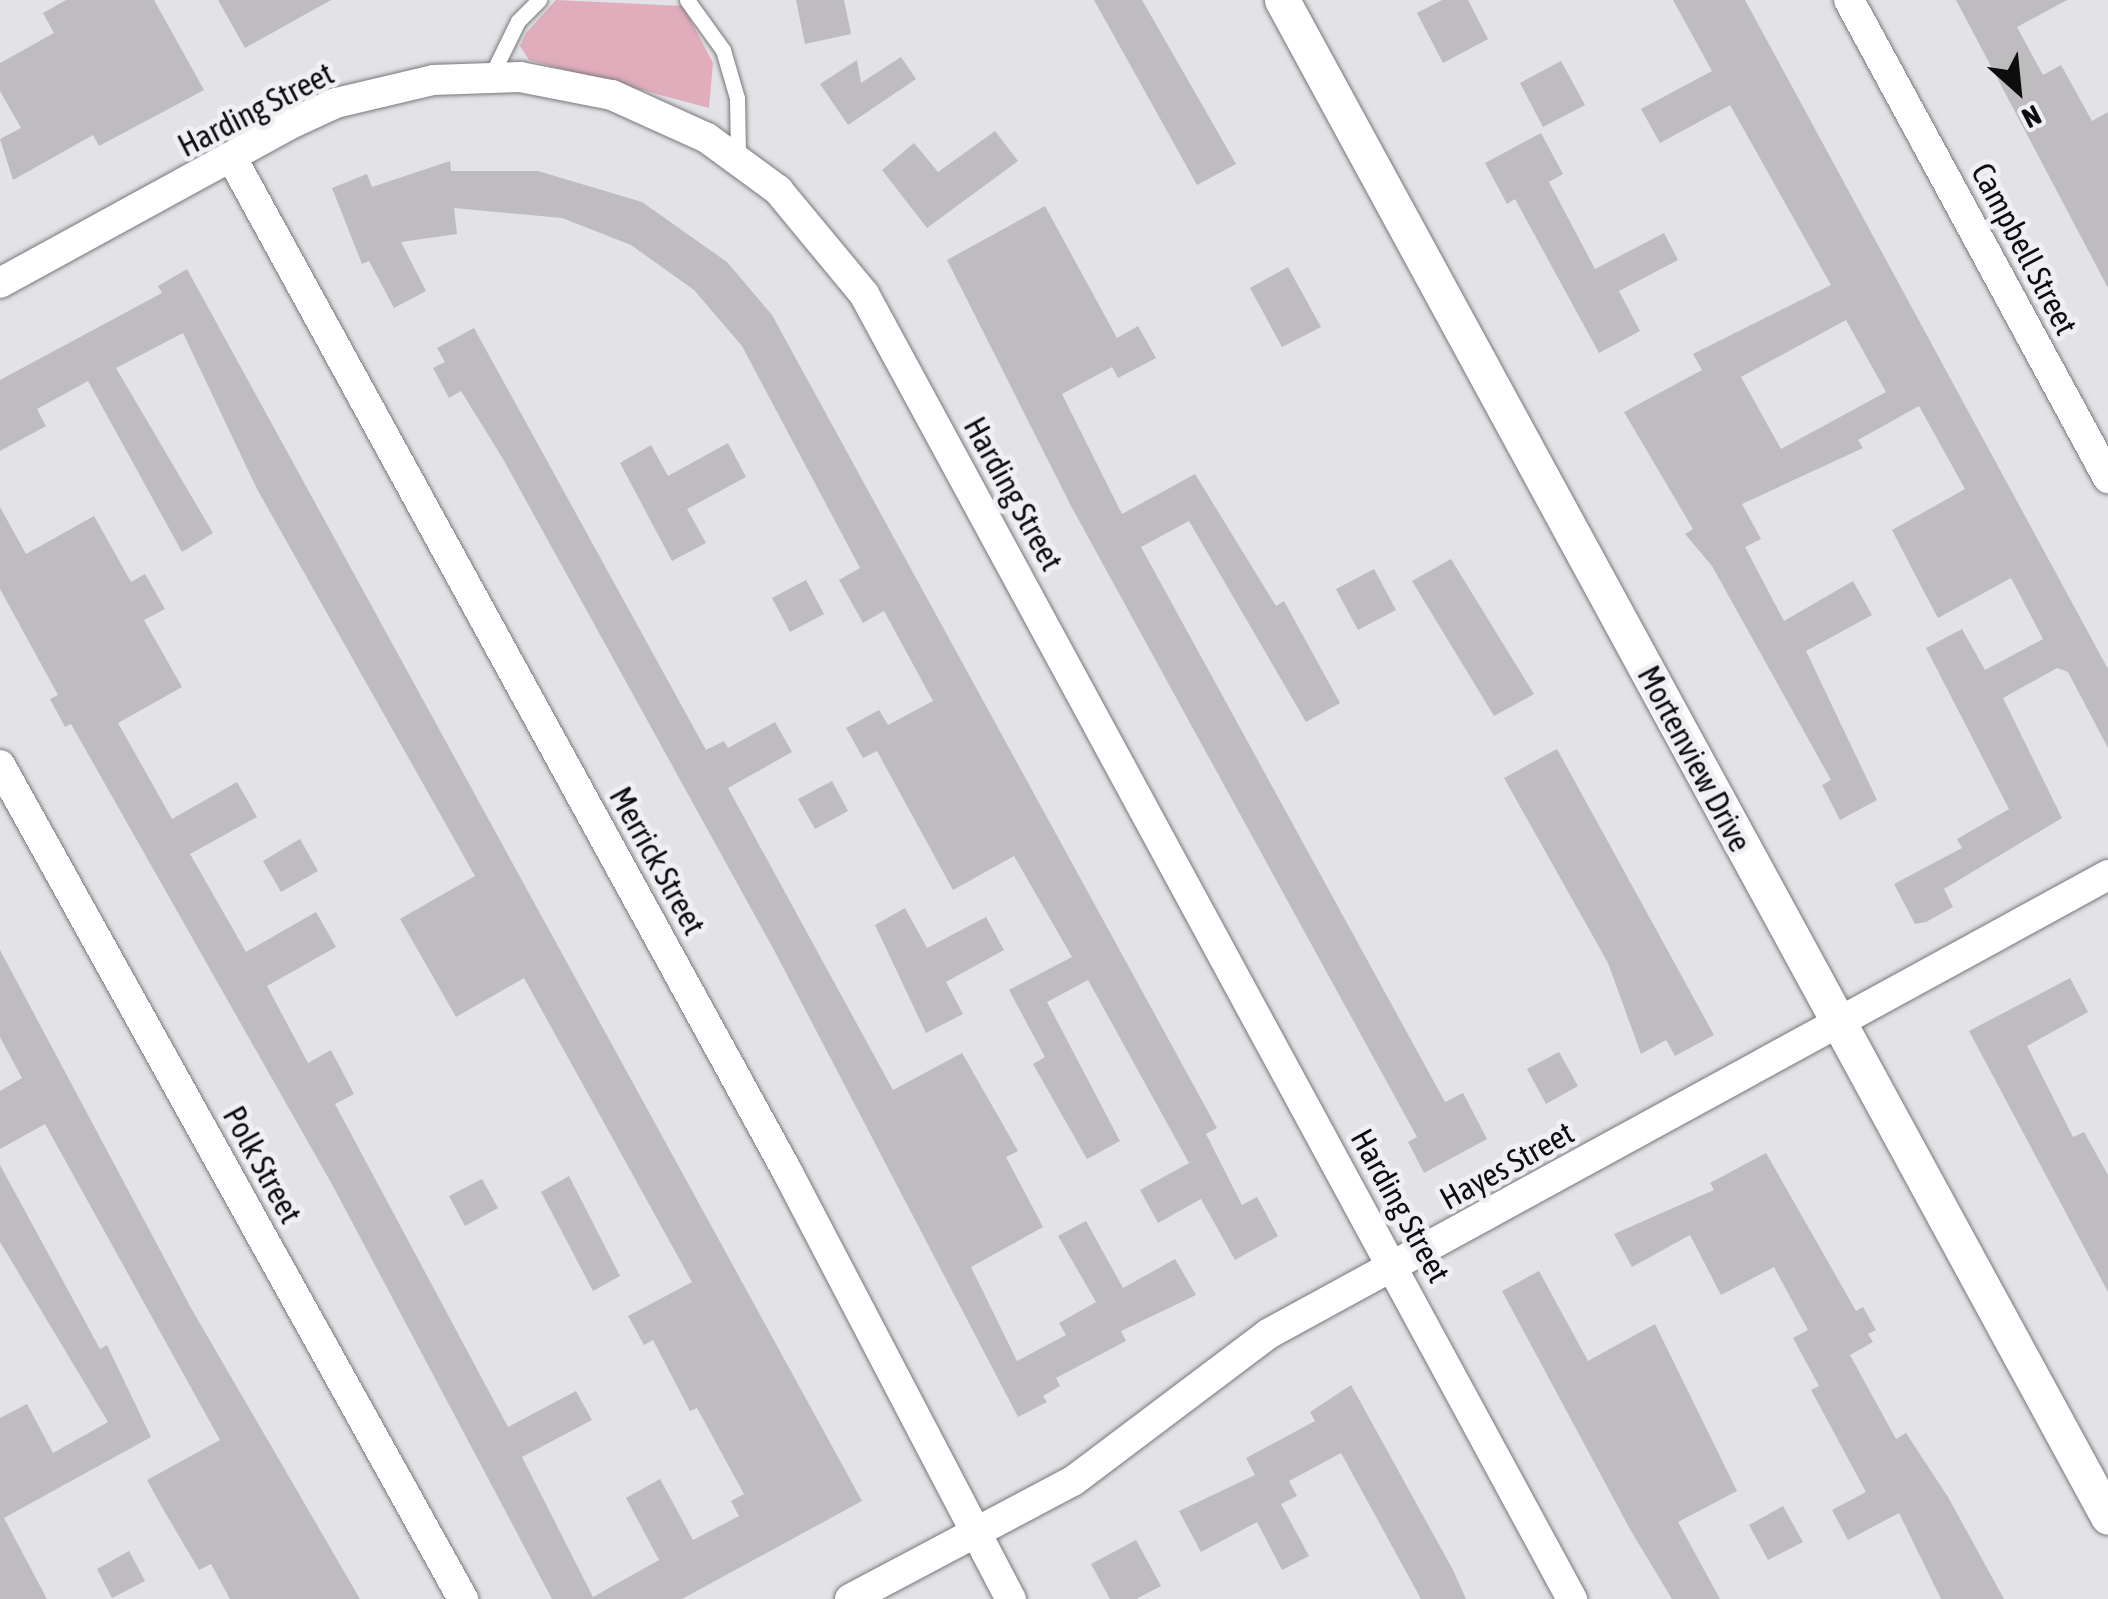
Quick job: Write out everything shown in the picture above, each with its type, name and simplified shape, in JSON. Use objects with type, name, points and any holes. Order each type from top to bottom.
[{"type":"street","name":"Mortenview Drive","points":[[1282,0],[2108,1517]]},
{"type":"street","name":"Campbell Street","points":[[1849,0],[2108,478]]},
{"type":"street","name":"Harding Street","points":[[0,283],[336,103],[434,80],[491,76],[612,95],[738,158],[822,234],[864,294],[1572,1599]]},
{"type":"street","name":"Merrick Street","points":[[234,160],[1011,1599]]},
{"type":"street","name":"Polk Street","points":[[0,765],[463,1599]]},
{"type":"street","name":"Hayes Street","points":[[850,1599],[1073,1482],[1268,1334],[2108,876]]},
{"type":"lane","points":[[491,76],[518,20],[538,0]]},
{"type":"lane","points":[[687,0],[723,50],[737,98],[738,158]]},
{"type":"shaded area","points":[[556,0],[683,6],[713,63],[709,108],[529,60],[520,46],[526,33]]},
{"type":"building","points":[[66,0],[154,0],[204,90],[99,146],[93,135],[13,180],[0,139],[21,128],[0,91],[0,63],[54,33],[43,13]]},
{"type":"building","points":[[218,0],[331,0],[245,48]]},
{"type":"building","points":[[796,0],[844,0],[851,34],[805,44]]},
{"type":"building","points":[[1094,0],[1142,0],[1236,164],[1197,185]]},
{"type":"building","points":[[1442,0],[1468,0],[1488,39],[1443,63],[1417,13]]},
{"type":"building","points":[[1673,0],[1745,0],[2108,669],[2108,748],[2068,672],[2057,668],[2003,698],[2062,818],[1944,889],[1953,907],[1926,922],[1915,924],[1894,884],[1962,848],[1957,839],[2009,809],[1926,648],[1962,629],[1985,670],[2043,639],[2011,578],[1938,618],[1922,588],[1892,530],[1965,489],[1919,406],[1858,440],[1863,448],[1742,504],[1761,539],[1745,547],[1784,621],[1853,581],[1872,615],[1806,651],[1877,800],[1840,820],[1822,785],[1831,780],[1712,566],[1685,534],[1693,529],[1624,412],[1702,370],[1693,354],[1831,285],[1730,105],[1660,143],[1641,109],[1712,71]],"holes":[[[1846,320],[1886,392],[1781,449],[1741,377]]]},
{"type":"building","points":[[1956,0],[2067,0],[2017,27],[2043,75],[2061,65],[2092,121],[2108,112],[2108,288]]},
{"type":"building","points":[[901,57],[916,79],[848,125],[820,84],[857,60],[861,83]]},
{"type":"building","points":[[1561,61],[1585,105],[1543,127],[1520,83]]},
{"type":"building","points":[[995,131],[1018,161],[927,228],[882,170],[914,143],[938,172]]},
{"type":"building","points":[[1541,133],[1563,174],[1549,182],[1595,269],[1664,233],[1678,260],[1619,291],[1640,331],[1599,353],[1515,199],[1507,204],[1485,163]]},
{"type":"building","points":[[450,161],[451,171],[538,171],[642,202],[727,262],[772,315],[1217,1128],[1206,1134],[1242,1205],[1257,1197],[1278,1236],[1235,1260],[1201,1199],[1158,1223],[1140,1190],[1189,1163],[1088,980],[1047,1002],[1120,1141],[1087,1159],[1033,1064],[1045,1057],[1009,990],[1072,957],[1014,856],[953,890],[877,751],[863,758],[846,728],[879,710],[888,725],[933,701],[884,611],[863,623],[839,580],[860,568],[742,346],[694,290],[631,245],[562,218],[454,208],[457,234],[401,242],[426,291],[394,308],[369,261],[362,264],[332,188],[367,174],[372,187]]},
{"type":"building","points":[[1045,206],[1117,338],[1138,326],[1156,358],[1118,378],[1112,367],[1062,394],[1122,514],[1195,474],[1276,606],[1284,601],[1340,703],[1306,722],[1189,521],[1141,547],[1445,1102],[1463,1093],[1487,1139],[1424,1173],[1408,1142],[1417,1137],[1071,506],[947,260]]},
{"type":"building","points":[[1288,267],[1321,327],[1282,347],[1250,288]]},
{"type":"building","points":[[187,269],[862,1501],[682,1599],[552,1599],[334,1188],[71,724],[65,727],[50,699],[58,695],[0,589],[0,507],[26,554],[94,516],[131,582],[145,574],[165,609],[144,620],[182,687],[118,723],[172,819],[237,782],[257,817],[190,854],[246,952],[316,912],[336,947],[267,986],[308,1063],[331,1050],[354,1094],[335,1104],[508,1427],[576,1391],[592,1420],[522,1457],[593,1597],[659,1560],[626,1498],[660,1479],[693,1540],[739,1516],[731,1501],[744,1494],[697,1408],[690,1411],[653,1340],[644,1345],[628,1316],[692,1282],[524,978],[456,1017],[400,919],[475,876],[257,489],[183,333],[116,368],[213,533],[182,552],[88,381],[37,409],[46,426],[0,451],[0,380],[162,293],[158,286]]},
{"type":"building","points":[[474,328],[706,750],[724,741],[728,748],[775,722],[792,752],[728,788],[893,1090],[962,1053],[1018,1151],[1006,1157],[1043,1227],[971,1267],[1017,1361],[1066,1335],[1059,1323],[1096,1302],[1058,1236],[1086,1221],[1123,1288],[1175,1259],[1196,1295],[1121,1331],[1126,1341],[1056,1378],[1060,1386],[1043,1396],[1047,1402],[1018,1417],[774,950],[503,459],[461,391],[449,398],[433,368],[445,362],[437,348]]},
{"type":"building","points":[[728,443],[746,477],[687,509],[706,543],[672,561],[620,463],[651,445],[668,476]]},
{"type":"building","points":[[1451,559],[1534,694],[1494,716],[1412,581]]},
{"type":"building","points":[[1374,569],[1396,610],[1358,630],[1336,589]]},
{"type":"building","points":[[806,580],[824,614],[790,632],[772,598]]},
{"type":"building","points":[[1557,749],[1714,1035],[1675,1056],[1666,1040],[1641,1054],[1608,963],[1504,778]]},
{"type":"building","points":[[832,781],[848,811],[815,829],[798,799]]},
{"type":"building","points":[[300,839],[318,871],[281,892],[263,861]]},
{"type":"building","points":[[905,908],[927,948],[986,917],[1004,950],[946,982],[963,1014],[926,1033],[875,925]]},
{"type":"building","points":[[0,950],[191,1308],[360,1599],[230,1599],[211,1564],[199,1570],[163,1509],[147,1480],[220,1440],[45,1124],[0,1149],[0,1091],[22,1078],[0,1037]]},
{"type":"building","points":[[2070,978],[2088,1012],[2027,1046],[2073,1137],[2084,1132],[2108,1175],[2108,1292],[1969,1031]]},
{"type":"building","points":[[1559,1052],[1578,1086],[1546,1104],[1527,1069]]},
{"type":"building","points":[[1766,1153],[1856,1311],[1863,1307],[1876,1330],[1868,1334],[1873,1342],[1850,1355],[1896,1439],[1906,1433],[1948,1497],[2004,1599],[1941,1599],[1899,1513],[1848,1540],[1832,1510],[1866,1492],[1811,1390],[1819,1386],[1793,1338],[1808,1330],[1774,1267],[1721,1295],[1690,1235],[1632,1267],[1614,1234],[1714,1190],[1710,1183]]},
{"type":"building","points":[[0,1165],[100,1349],[107,1345],[151,1437],[4,1518],[47,1599],[0,1599],[0,1418],[27,1404],[53,1453],[108,1422],[0,1242]]},
{"type":"building","points":[[569,1176],[620,1276],[593,1291],[541,1192]]},
{"type":"building","points":[[482,1179],[498,1208],[465,1226],[449,1196]]},
{"type":"building","points":[[1539,1271],[1588,1361],[1655,1324],[1737,1491],[1678,1522],[1720,1599],[1672,1599],[1631,1531],[1502,1291]]},
{"type":"building","points":[[1351,1385],[1466,1599],[1421,1599],[1341,1453],[1289,1481],[1297,1496],[1281,1504],[1309,1556],[1282,1570],[1257,1522],[1201,1552],[1179,1511],[1255,1475],[1246,1458],[1315,1421],[1310,1412]]},
{"type":"building","points":[[1783,1506],[1803,1542],[1768,1560],[1749,1525]]},
{"type":"building","points":[[1136,1540],[1161,1586],[1136,1599],[1110,1599],[1091,1564]]},
{"type":"building","points":[[129,1551],[145,1581],[112,1598],[97,1569]]}]
